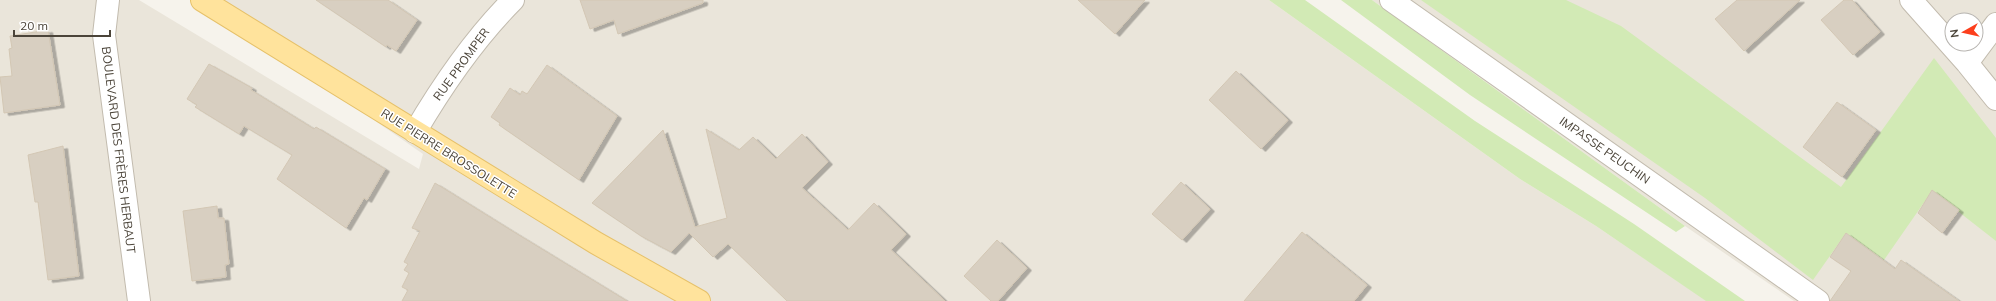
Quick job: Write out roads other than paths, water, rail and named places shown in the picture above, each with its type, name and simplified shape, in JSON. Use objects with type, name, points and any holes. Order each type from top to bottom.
[{"type":"main road","name":"RUE PIERRE BROSSOLETTE","points":[[211,2],[415,132],[596,243],[699,301]]},
{"type":"street","name":"BOULEVARD DES FRÈRES HERBAUT","points":[[108,0],[104,35],[138,301]]},
{"type":"street","name":"RUE PROMPER","points":[[415,132],[430,106],[490,22],[512,0]]},
{"type":"street","name":"IMPASSE PEUCHIN","points":[[1391,0],[1818,301]]},
{"type":"street","points":[[1911,0],[1996,99]]},
{"type":"street","points":[[1967,64],[1996,24]]}]
